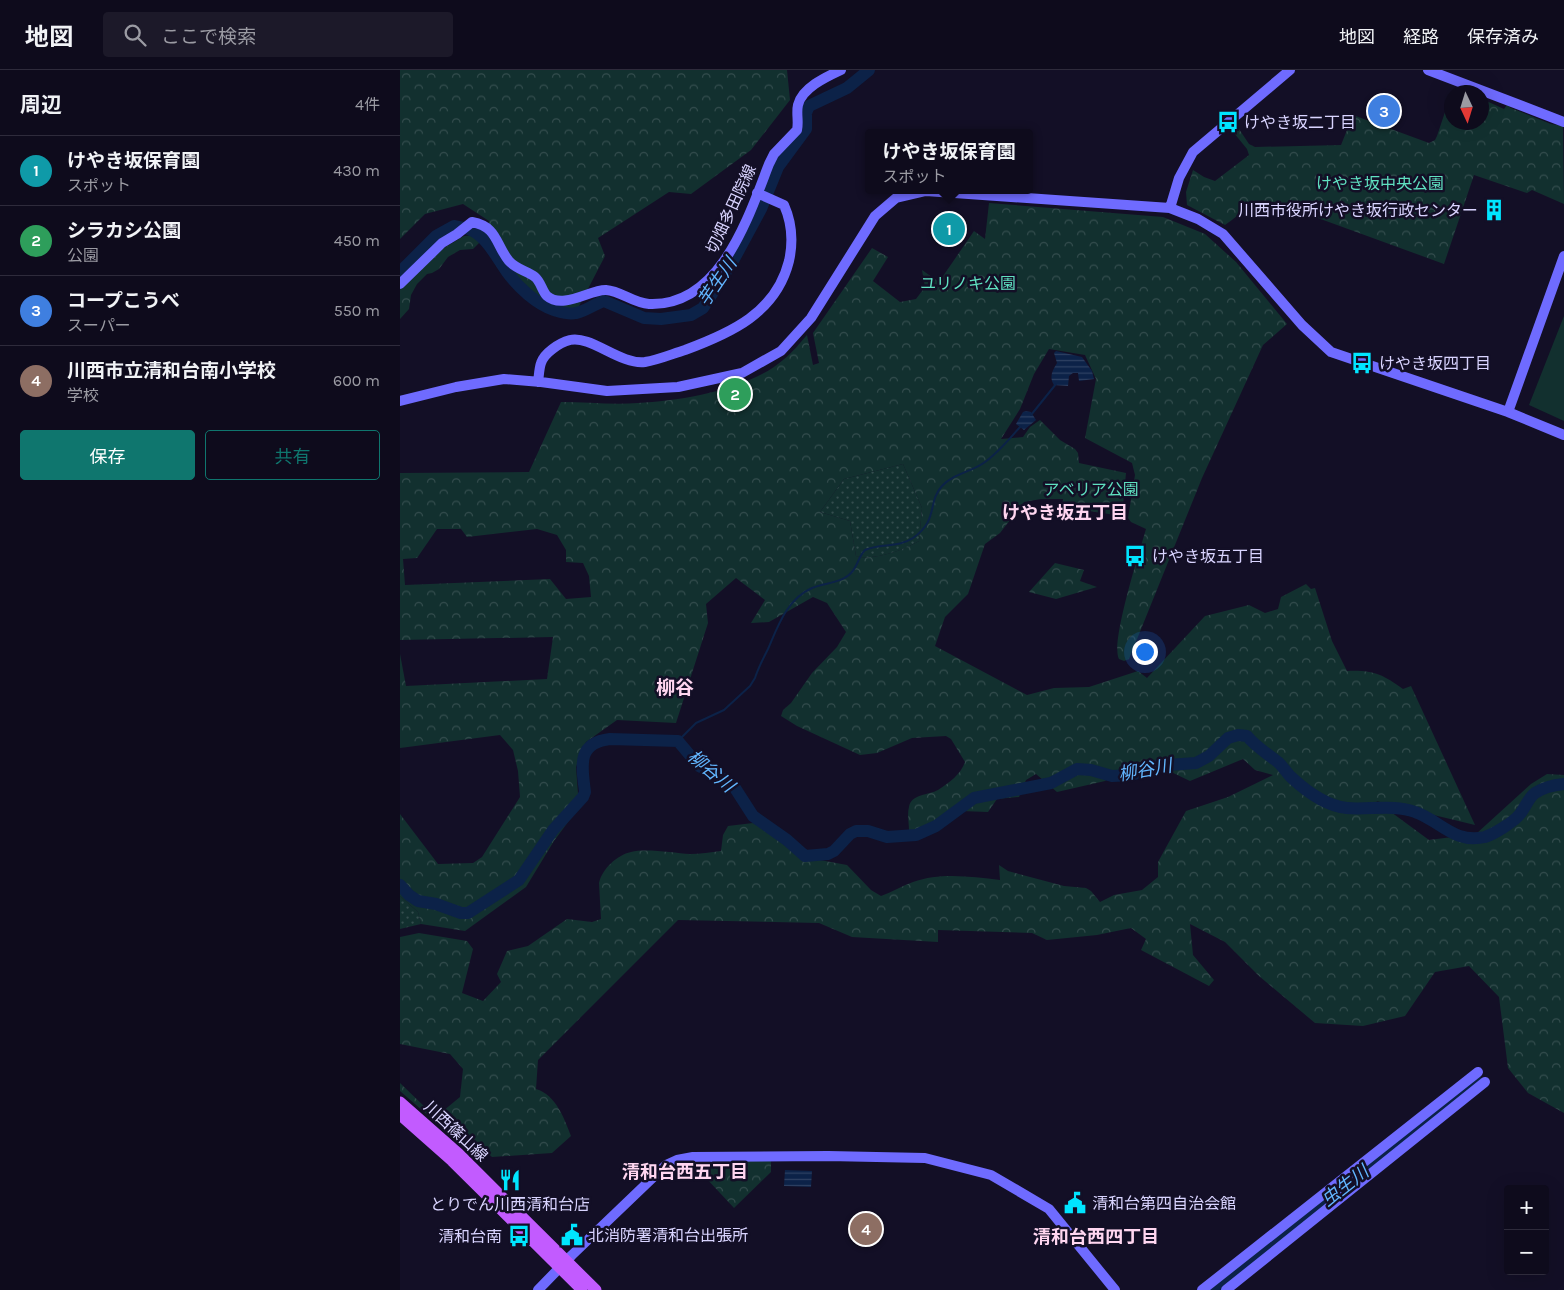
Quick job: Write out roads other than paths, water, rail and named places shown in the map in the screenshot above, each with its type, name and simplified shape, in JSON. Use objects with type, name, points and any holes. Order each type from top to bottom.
[{"type":"main road","name":"川西篠山線","points":[[400,1102],[459,1154],[563,1264],[582,1290]]},
{"type":"main road","name":"川西篠山線","points":[[400,1116],[452,1161],[563,1264],[596,1290]]},
{"type":"street","name":"切畑多田院線","points":[[400,284],[442,242],[457,234],[472,222],[493,232],[502,251],[511,262],[534,276],[548,296],[564,300],[576,299],[598,290],[606,290],[619,293],[636,302],[648,304],[677,300],[692,294],[712,277],[733,246],[759,194],[774,154],[797,130],[800,101],[808,89],[841,70]]},
{"type":"street","points":[[1170,208],[1179,178],[1193,152],[1290,70]]},
{"type":"street","points":[[1428,70],[1564,122]]},
{"type":"street","points":[[538,382],[542,361],[555,346],[571,340],[586,342],[632,362],[644,362],[718,337],[740,326],[759,312],[778,289],[786,274],[792,249],[788,214],[784,205],[759,194]]},
{"type":"street","points":[[400,401],[456,387],[504,379],[607,391],[678,387],[742,373],[781,351],[811,318],[875,216],[896,198],[913,194]]},
{"type":"street","points":[[969,194],[1170,208],[1198,219],[1223,234],[1302,325],[1331,352],[1508,412],[1564,435]]},
{"type":"street","points":[[1508,412],[1564,256]]},
{"type":"street","points":[[1202,1290],[1478,1072]]},
{"type":"street","points":[[1226,1290],[1485,1082]]},
{"type":"street","points":[[538,1290],[666,1165],[677,1160],[693,1157],[771,1156],[925,1158],[991,1175],[1049,1209],[1115,1290]]},
{"type":"water","points":[[1056,351],[1082,357],[1092,371],[1094,379],[1079,381],[1078,373],[1073,373],[1069,376],[1068,386],[1054,385],[1051,377],[1057,363],[1054,353]]},
{"type":"water","points":[[1023,412],[1031,412],[1036,420],[1024,430],[1016,424]]},
{"type":"water","points":[[785,1170],[812,1171],[811,1187],[784,1186]]},
{"type":"waterway","name":"芋生川","points":[[400,272],[436,236],[454,226],[469,229],[478,234],[488,244],[516,283],[541,304],[554,310],[576,313],[604,301],[644,318],[661,319],[691,315],[703,308],[734,259],[761,209],[778,167],[806,129],[806,113],[809,106],[847,88],[869,70]]},
{"type":"waterway","points":[[1031,415],[1056,384]]},
{"type":"waterway","points":[[678,741],[696,723],[724,710],[750,686],[784,614],[796,599],[812,588],[838,581],[847,576],[853,570],[865,550],[901,543],[913,538],[921,531],[930,518],[935,498],[942,486],[952,478],[985,462],[1021,426]]},
{"type":"waterway","name":"柳谷川","points":[[400,885],[418,901],[436,904],[461,913],[468,913],[519,880],[553,830],[583,797],[585,792],[583,765],[586,751],[591,745],[610,739],[678,741],[699,766],[729,782],[753,816],[787,840],[805,856],[828,854],[856,831],[868,831],[887,837],[916,835],[936,826],[974,798],[1051,783],[1077,769],[1091,770],[1112,776],[1132,775],[1153,766],[1196,763],[1209,756],[1228,738],[1238,735],[1247,736],[1279,763],[1297,783],[1324,801],[1347,808],[1399,808],[1415,812],[1448,831],[1465,837],[1485,837],[1493,833],[1517,817],[1535,793],[1542,789],[1564,784]]},
{"type":"waterway","name":"虫生川","points":[[1214,1290],[1477,1082]]},
{"type":"place","name":"コープこうべ","points":[[1384,111]]},
{"type":"place","name":"けやき坂二丁目","points":[[1228,122]]},
{"type":"place","name":"川西市役所けやき坂行政センター","points":[[1494,210]]},
{"type":"place","name":"けやき坂保育園","points":[[949,229]]},
{"type":"place","name":"けやき坂四丁目","points":[[1362,363]]},
{"type":"place","name":"シラカシ公園","points":[[735,394]]},
{"type":"place","name":"けやき坂五丁目","points":[[1135,556]]},
{"type":"place","name":"とりでん川西清和台店","points":[[510,1180]]},
{"type":"place","name":"清和台第四自治会館","points":[[1075,1203]]},
{"type":"place","name":"川西市立清和台南小学校","points":[[866,1229]]},
{"type":"place","name":"北消防署清和台出張所","points":[[572,1235]]},
{"type":"place","name":"清和台南","points":[[519,1236]]},
{"type":"district","name":"けやき坂五丁目","points":[[1065,513]]},
{"type":"district","name":"柳谷","points":[[675,688]]},
{"type":"district","name":"清和台西五丁目","points":[[685,1172]]},
{"type":"district","name":"清和台西四丁目","points":[[1096,1237]]},
{"type":"park label","name":"けやき坂中央公園","points":[[1380,183]]},
{"type":"park label","name":"ユリノキ公園","points":[[968,283]]},
{"type":"park label","name":"アベリア公園","points":[[1091,489]]}]
